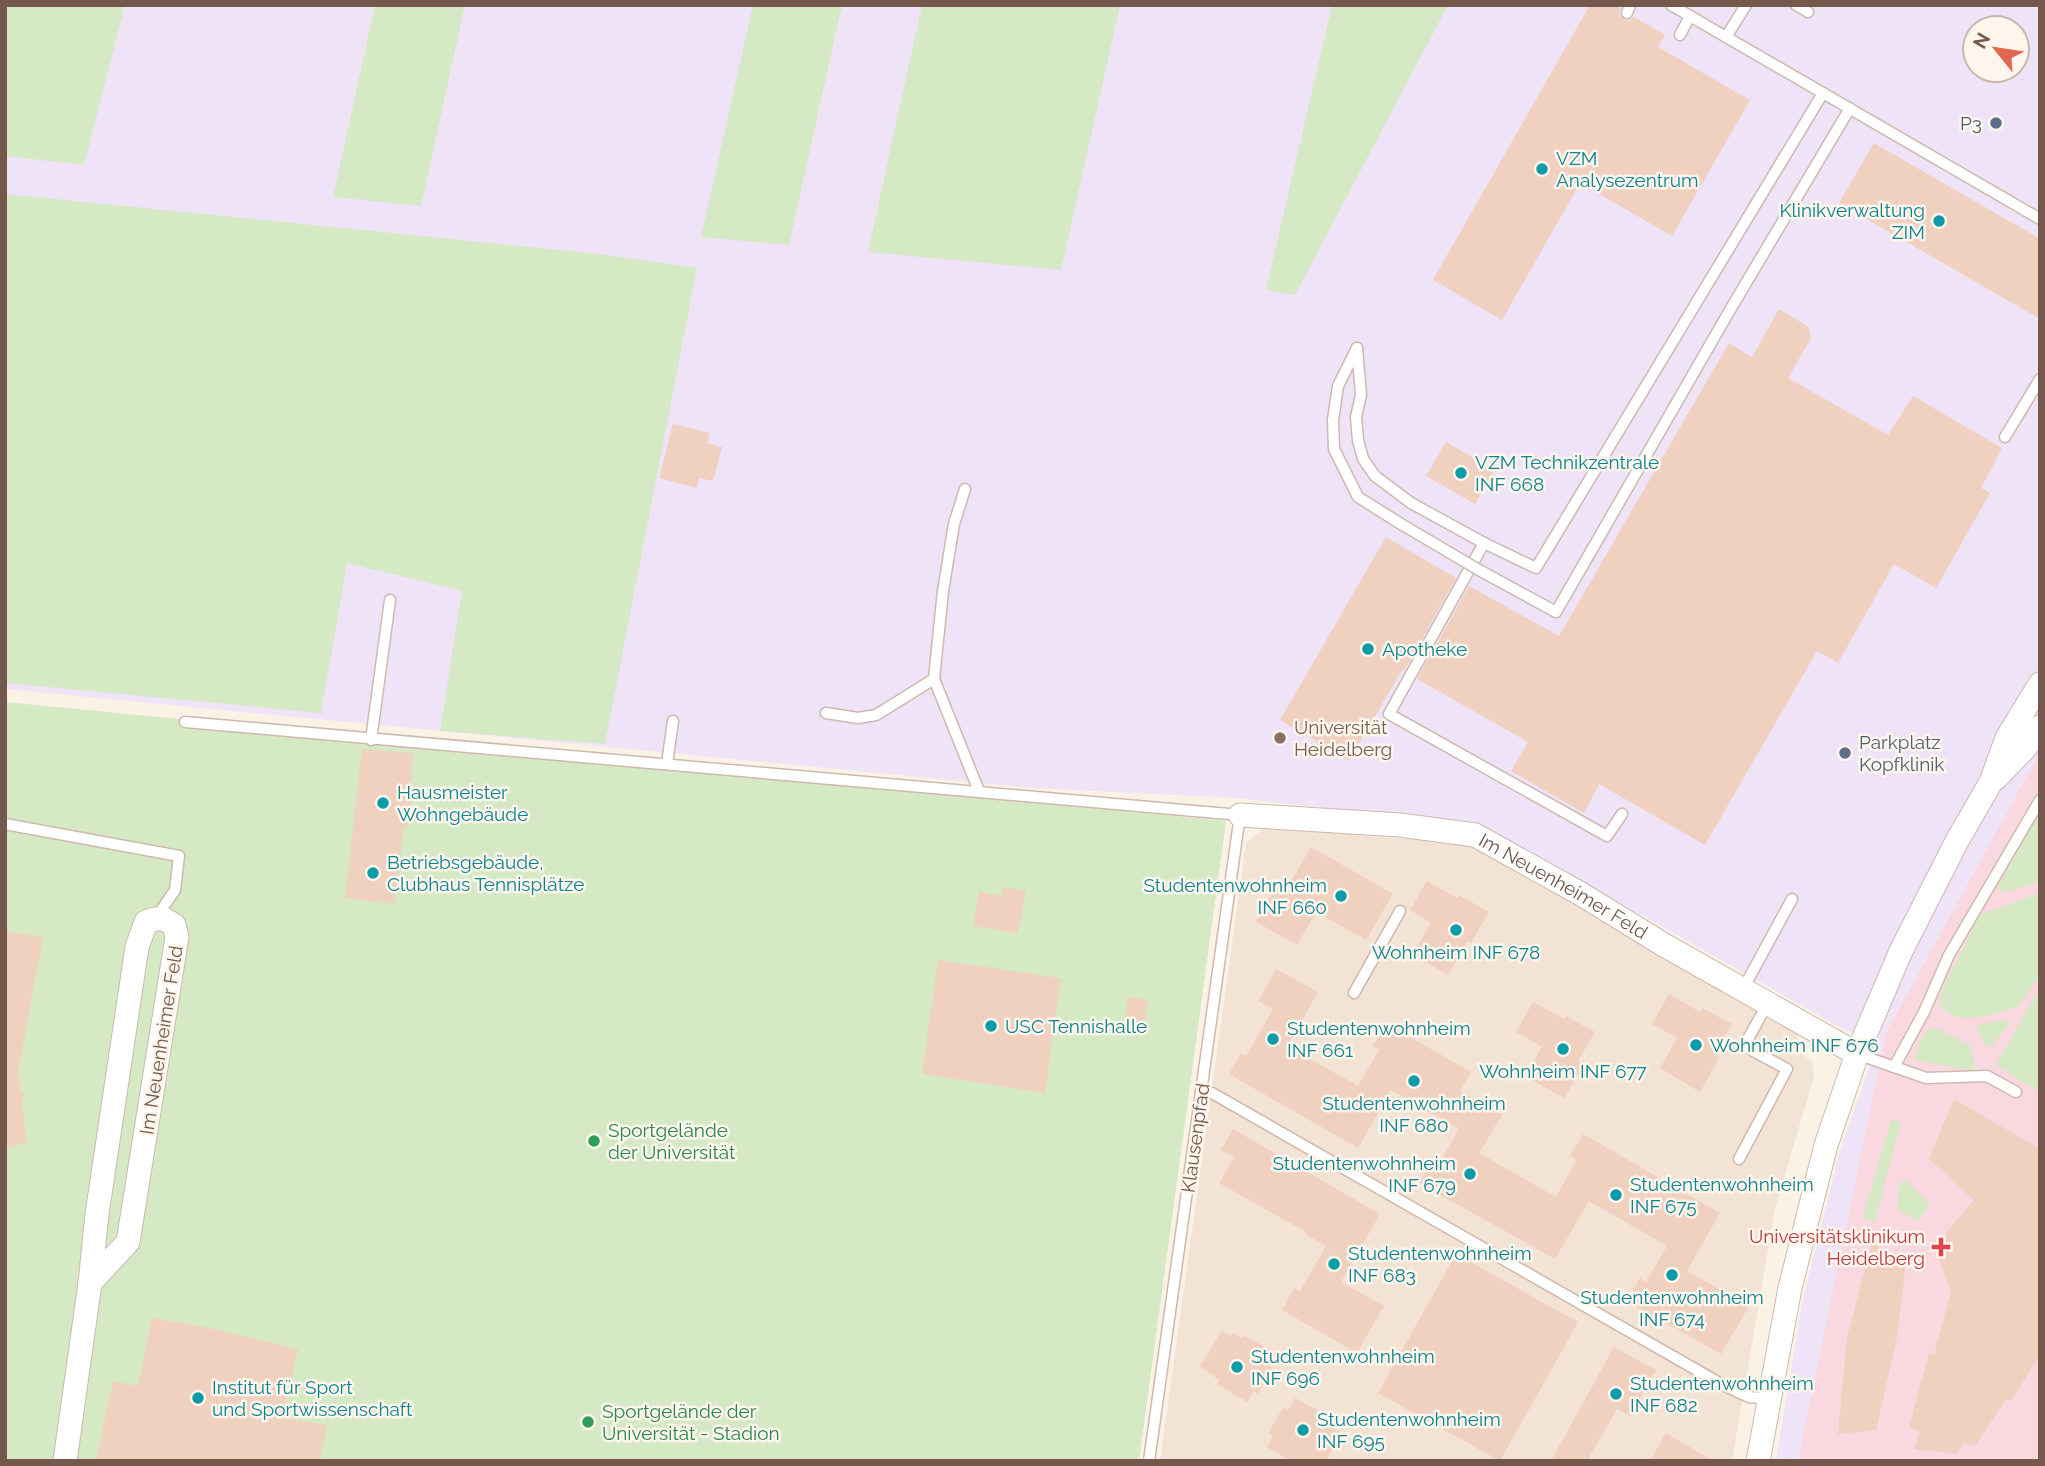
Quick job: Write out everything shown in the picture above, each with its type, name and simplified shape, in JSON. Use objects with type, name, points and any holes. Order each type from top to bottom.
[{"type":"street","points":[[1758,1461],[1790,1288],[1826,1145],[1857,1054],[1907,939],[1956,841],[1992,782],[2007,738],[2040,684]]},
{"type":"street","points":[[1992,782],[2026,747],[2040,727]]},
{"type":"street","name":"Im Neuenheimer Feld","points":[[1240,815],[1400,825],[1475,835],[1857,1054]]},
{"type":"street","name":"Im Neuenheimer Feld","points":[[65,1461],[136,947],[146,922],[164,919],[174,925],[177,937],[128,1242],[90,1283]]},
{"type":"lane","points":[[1671,5],[2040,219]]},
{"type":"lane","points":[[1726,37],[1745,5]]},
{"type":"lane","points":[[1796,5],[1808,12]]},
{"type":"lane","points":[[1680,36],[1690,16]]},
{"type":"lane","points":[[1824,93],[1536,568],[1484,544],[1412,503],[1375,476],[1363,459],[1357,440],[1356,417],[1361,396],[1357,348],[1338,386],[1333,420],[1334,449],[1358,497],[1479,570],[1556,612],[1850,108]]},
{"type":"lane","points":[[2005,437],[2040,379]]},
{"type":"lane","points":[[965,489],[954,524],[943,591],[934,678],[979,791]]},
{"type":"lane","points":[[1484,544],[1389,714],[1607,836],[1622,814]]},
{"type":"lane","points":[[371,740],[390,600]]},
{"type":"lane","points":[[825,713],[858,718],[876,715],[934,678]]},
{"type":"lane","points":[[667,764],[673,721]]},
{"type":"lane","points":[[185,722],[1240,815]]},
{"type":"lane","points":[[1894,1067],[1924,1012],[1949,955],[2040,800]]},
{"type":"lane","name":"Klausenpfad","points":[[1150,1461],[1240,815]]},
{"type":"lane","points":[[5,824],[179,856],[175,890],[155,919]]},
{"type":"lane","points":[[1743,989],[1792,899]]},
{"type":"lane","points":[[1354,993],[1400,911]]},
{"type":"lane","points":[[1739,1159],[1787,1069],[1744,1046],[1768,1003]]},
{"type":"lane","points":[[1857,1054],[1926,1078],[1987,1076],[2016,1092]]},
{"type":"lane","points":[[1201,1091],[1212,1093],[1723,1385],[1749,1396],[1769,1399]]},
{"type":"shaded area","name":"Universität Heidelberg","points":[[5,5],[2040,5],[2040,1461],[1776,1461],[1803,1299],[1840,1151],[1879,1039],[1845,1030],[1480,824],[1233,798],[1034,788],[5,689]]},
{"type":"shaded area","name":"Universitätsklinikum Heidelberg","points":[[2040,752],[2040,1461],[1798,1461],[1886,1033]]},
{"type":"shaded area","points":[[1265,827],[1468,844],[1799,1031],[1795,1049],[1812,1061],[1814,1076],[1775,1209],[1732,1461],[1160,1461],[1246,843]]},
{"type":"green space","points":[[5,5],[125,5],[84,165],[5,156]]},
{"type":"green space","points":[[375,5],[465,5],[421,206],[333,197]]},
{"type":"green space","points":[[753,5],[842,5],[789,245],[701,237]]},
{"type":"green space","points":[[922,5],[1120,5],[1061,270],[868,252]]},
{"type":"green space","points":[[1332,5],[1448,5],[1295,295],[1266,290]]},
{"type":"green space","points":[[5,194],[600,254],[697,268],[605,744],[440,731],[462,591],[347,563],[321,713],[5,683]]},
{"type":"green space","name":"Sportgelände der Universität","points":[[5,702],[1226,821],[1139,1461],[5,1461]]},
{"type":"green space","points":[[2040,808],[2040,881],[2006,892],[1997,889]]},
{"type":"green space","points":[[2040,893],[2040,976],[2018,1007],[1976,1018],[1955,1016],[1946,1012],[1939,1004],[1943,988],[1980,915]]},
{"type":"green space","points":[[2040,988],[2040,1092],[2001,1069],[1997,1063]]},
{"type":"green space","points":[[2007,1020],[2008,1025],[1992,1046],[1986,1046],[1977,1029],[1981,1024]]},
{"type":"green space","points":[[1929,1028],[1970,1045],[1976,1071],[1914,1060],[1921,1039]]},
{"type":"green space","points":[[1891,1120],[1901,1123],[1874,1223],[1863,1217]]},
{"type":"green space","points":[[1907,1181],[1929,1204],[1918,1221],[1898,1210],[1899,1185]]},
{"type":"building","name":"VZM Analysezentrum","points":[[1590,5],[1614,5],[1620,9],[1619,15],[1624,20],[1629,21],[1634,17],[1665,35],[1658,47],[1750,100],[1672,236],[1580,183],[1502,320],[1433,280]]},
{"type":"building","name":"Klinikverwaltung ZIM","points":[[1874,143],[2040,239],[2040,319],[1839,203]]},
{"type":"building","points":[[1779,309],[1809,327],[1811,338],[1788,378],[1888,435],[1913,396],[2002,448],[1981,488],[1990,493],[1936,588],[1894,564],[1838,663],[1817,651],[1705,845],[1599,784],[1584,813],[1511,771],[1528,742],[1417,679],[1469,586],[1559,636],[1729,343],[1752,357]]},
{"type":"building","points":[[673,424],[710,433],[707,443],[722,447],[713,481],[699,478],[697,488],[659,478]]},
{"type":"building","name":"VZM Technikzentrale INF 668","points":[[1446,442],[1495,470],[1475,504],[1426,476]]},
{"type":"building","name":"Apotheke","points":[[1386,537],[1456,578],[1349,761],[1280,720]]},
{"type":"building","points":[[362,749],[413,753],[413,788],[408,826],[404,826],[395,904],[345,898]]},
{"type":"building","name":"Studentenwohnheim INF 660","points":[[1311,847],[1393,894],[1366,940],[1316,912],[1297,945],[1256,922],[1274,890],[1283,895]]},
{"type":"building","name":"Wohnheim INF 678","points":[[1427,881],[1489,912],[1471,943],[1467,941],[1448,975],[1413,954],[1431,923],[1410,910]]},
{"type":"building","points":[[1004,887],[1026,891],[1018,933],[973,926],[979,892],[1002,896]]},
{"type":"building","points":[[5,931],[43,937],[18,1072],[21,1093],[24,1094],[22,1105],[27,1145],[16,1143],[16,1147],[5,1146]]},
{"type":"building","name":"USC Tennishalle","points":[[938,960],[1061,978],[1045,1093],[922,1074]]},
{"type":"building","points":[[1276,969],[1318,992],[1287,1046],[1358,1086],[1379,1050],[1373,1046],[1386,1023],[1471,1072],[1460,1091],[1502,1115],[1479,1153],[1556,1197],[1577,1160],[1570,1156],[1583,1134],[1720,1213],[1687,1271],[1749,1306],[1721,1354],[1627,1301],[1640,1278],[1646,1282],[1667,1246],[1589,1201],[1555,1259],[1419,1183],[1433,1160],[1439,1164],[1459,1129],[1391,1090],[1358,1148],[1229,1074],[1241,1053],[1246,1056],[1273,1009],[1258,1001]]},
{"type":"building","name":"Wohnheim INF 676","points":[[1669,994],[1700,1012],[1702,1008],[1732,1024],[1714,1054],[1719,1058],[1700,1092],[1660,1068],[1677,1038],[1652,1024]]},
{"type":"building","points":[[1128,997],[1148,1000],[1144,1031],[1124,1028]]},
{"type":"building","name":"Wohnheim INF 677","points":[[1533,1002],[1595,1032],[1578,1061],[1584,1065],[1564,1098],[1525,1076],[1542,1047],[1516,1032]]},
{"type":"building","points":[[1954,1099],[2040,1149],[2040,1355],[2011,1401],[2006,1399],[1975,1446],[1963,1443],[1957,1454],[1914,1449],[1920,1431],[1909,1428],[1929,1353],[1934,1355],[1951,1291],[1934,1247],[1974,1200],[1929,1159]]},
{"type":"building","points":[[1233,1129],[1380,1214],[1341,1282],[1384,1306],[1357,1353],[1282,1310],[1294,1288],[1300,1291],[1326,1246],[1219,1183],[1234,1157],[1221,1150]]},
{"type":"building","points":[[1872,1243],[1906,1262],[1897,1337],[1876,1430],[1838,1434],[1847,1337]]},
{"type":"building","points":[[1456,1254],[1578,1322],[1500,1461],[1378,1393]]},
{"type":"building","name":"Institut für Sport und Sportwissenschaft","points":[[152,1318],[205,1327],[298,1349],[282,1418],[327,1425],[320,1461],[96,1461],[113,1381],[138,1386]]},
{"type":"building","name":"Studentenwohnheim INF 696","points":[[1222,1331],[1242,1338],[1244,1335],[1275,1353],[1268,1365],[1273,1368],[1258,1394],[1254,1391],[1247,1402],[1217,1384],[1219,1380],[1200,1366]]},
{"type":"building","name":"Studentenwohnheim INF 682","points":[[1614,1347],[1656,1370],[1630,1416],[1617,1409],[1587,1461],[1551,1461]]},
{"type":"building","name":"Studentenwohnheim INF 695","points":[[1295,1398],[1326,1415],[1324,1419],[1334,1425],[1332,1428],[1342,1433],[1326,1461],[1291,1461],[1267,1447],[1273,1436],[1268,1433],[1283,1408],[1288,1410]]},
{"type":"building","points":[[1666,1433],[1713,1461],[1650,1461]]},
{"type":"place","name":"P3","points":[[1996,123]]},
{"type":"place","name":"VZM Analysezentrum","points":[[1542,169]]},
{"type":"place","name":"Klinikverwaltung ZIM","points":[[1939,221]]},
{"type":"place","name":"VZM Technikzentrale INF 668","points":[[1461,473]]},
{"type":"place","name":"Apotheke","points":[[1368,649]]},
{"type":"place","name":"Universität Heidelberg","points":[[1280,738]]},
{"type":"place","name":"Parkplatz Kopfklinik","points":[[1845,753]]},
{"type":"place","name":"Hausmeister Wohngebäude","points":[[383,803]]},
{"type":"place","name":"Betriebsgebäude, Clubhaus Tennisplätze","points":[[373,873]]},
{"type":"place","name":"Studentenwohnheim INF 660","points":[[1341,896]]},
{"type":"place","name":"Wohnheim INF 678","points":[[1456,930]]},
{"type":"place","name":"USC Tennishalle","points":[[991,1026]]},
{"type":"place","name":"Studentenwohnheim INF 661","points":[[1273,1039]]},
{"type":"place","name":"Wohnheim INF 676","points":[[1696,1045]]},
{"type":"place","name":"Wohnheim INF 677","points":[[1563,1049]]},
{"type":"place","name":"Studentenwohnheim INF 680","points":[[1414,1081]]},
{"type":"place","name":"Sportgelände der Universität","points":[[594,1141]]},
{"type":"place","name":"Studentenwohnheim INF 679","points":[[1470,1174]]},
{"type":"place","name":"Studentenwohnheim INF 675","points":[[1616,1195]]},
{"type":"place","name":"Universitätsklinikum Heidelberg","points":[[1941,1247]]},
{"type":"place","name":"Studentenwohnheim INF 683","points":[[1334,1264]]},
{"type":"place","name":"Studentenwohnheim INF 674","points":[[1672,1275]]},
{"type":"place","name":"Studentenwohnheim INF 696","points":[[1237,1367]]},
{"type":"place","name":"Studentenwohnheim INF 682","points":[[1616,1394]]},
{"type":"place","name":"Institut für Sport und Sportwissenschaft","points":[[198,1398]]},
{"type":"place","name":"Sportgelände der Universität - Stadion","points":[[588,1422]]},
{"type":"place","name":"Studentenwohnheim INF 695","points":[[1303,1430]]}]
